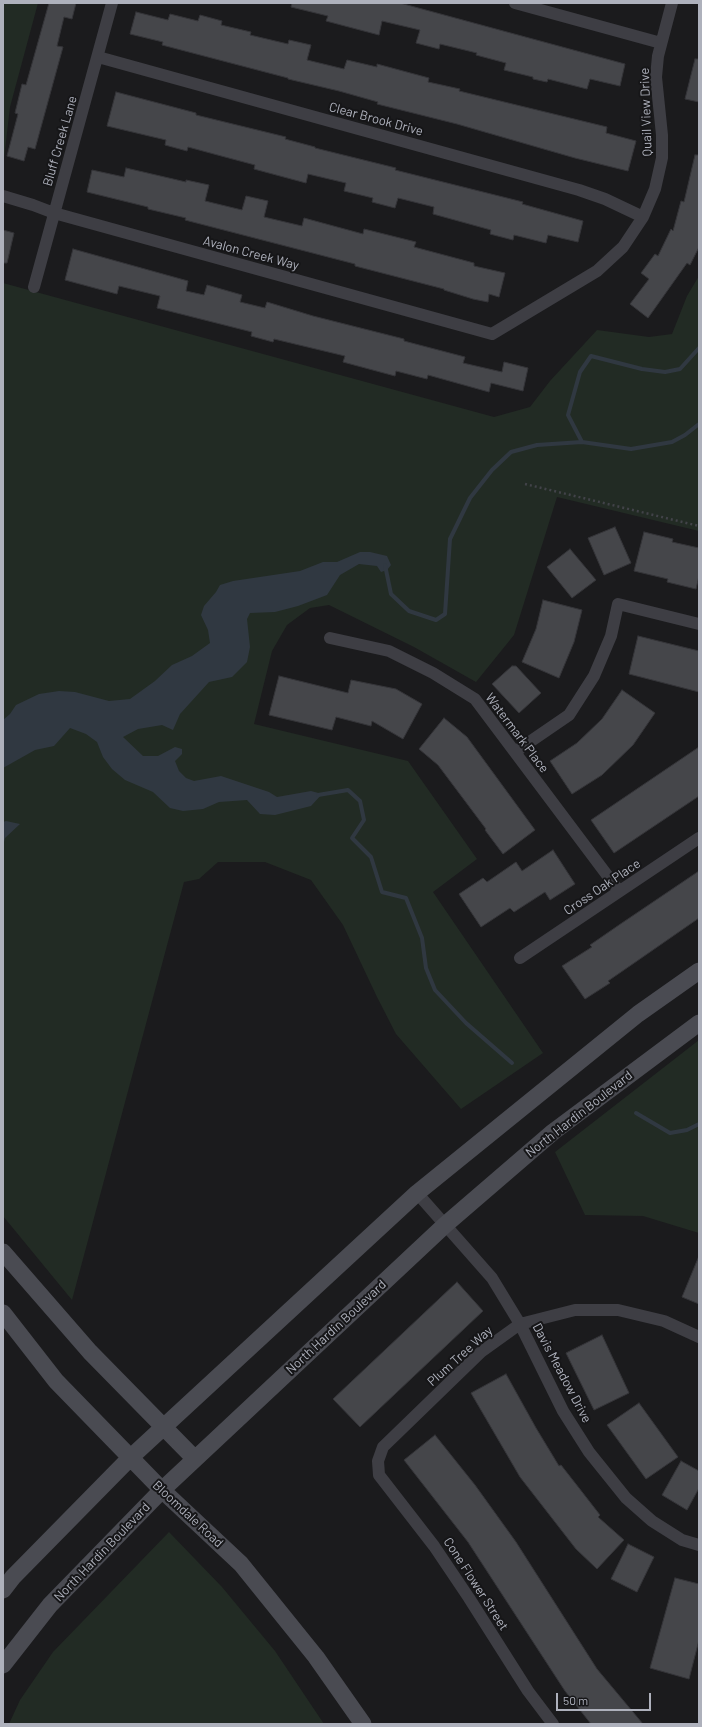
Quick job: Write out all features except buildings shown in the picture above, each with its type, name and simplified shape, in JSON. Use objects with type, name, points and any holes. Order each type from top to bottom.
[{"type":"street","name":"Bluff Creek Lane","points":[[34,287],[112,3]]},
{"type":"street","points":[[515,3],[661,43]]},
{"type":"street","name":"Quail View Drive","points":[[492,334],[597,271],[623,246],[643,217],[655,189],[662,158],[662,126],[656,77],[661,43],[672,3]]},
{"type":"street","name":"Clear Brook Drive","points":[[98,57],[579,190],[605,199],[643,217]]},
{"type":"street","name":"Avalon Creek Way","points":[[3,196],[54,213],[492,334]]},
{"type":"street","points":[[515,752],[569,715],[594,676],[610,636],[618,604],[699,624]]},
{"type":"street","name":"Watermark Place","points":[[330,638],[389,651],[451,684],[475,699],[619,892]]},
{"type":"street","name":"Cross Oak Place","points":[[520,958],[699,838]]},
{"type":"street","points":[[3,1590],[13,1577],[130,1458],[417,1193],[638,1014],[699,972]]},
{"type":"street","name":"North Hardin Boulevard","points":[[3,1665],[50,1605],[162,1490],[445,1225],[553,1132],[699,1023]]},
{"type":"street","name":"Davis Meadow Drive","points":[[417,1193],[492,1278],[520,1324],[563,1411],[589,1452],[626,1498],[652,1521],[682,1540],[699,1545]]},
{"type":"street","points":[[3,1252],[90,1352],[195,1459]]},
{"type":"street","name":"Plum Tree Way","points":[[378,1461],[382,1447],[481,1352],[520,1324],[575,1310],[618,1310],[664,1321],[699,1337]]},
{"type":"street","name":"Bloomdale Road","points":[[3,1313],[56,1381],[162,1490],[241,1564],[316,1657],[363,1724]]},
{"type":"street","name":"Cone Flower Street","points":[[378,1461],[379,1475],[434,1546],[470,1598],[528,1691],[553,1724]]},
{"type":"path","points":[[525,484],[699,526]]},
{"type":"shaded area","points":[[3,3],[38,3],[10,107],[3,167]]},
{"type":"shaded area","points":[[699,276],[699,531],[557,497],[514,635],[476,682],[414,647],[329,605],[310,608],[287,625],[272,651],[254,724],[408,761],[477,859],[433,892],[543,1053],[461,1109],[396,1034],[343,925],[311,880],[265,862],[218,862],[199,879],[184,882],[72,1300],[3,1216],[3,283],[494,417],[530,407],[550,381],[597,330],[649,337],[672,334],[687,296]]},
{"type":"shaded area","points":[[360,552],[370,552],[387,556],[391,565],[387,570],[381,572],[377,566],[359,564],[340,575],[327,595],[298,606],[275,612],[250,613],[247,619],[250,647],[247,662],[232,677],[209,682],[180,714],[173,730],[162,725],[138,729],[123,737],[143,756],[158,756],[175,747],[182,749],[182,754],[175,761],[179,771],[186,778],[194,781],[221,776],[269,792],[277,797],[311,791],[322,794],[311,806],[275,815],[260,814],[247,800],[219,802],[203,809],[183,811],[170,808],[153,792],[125,780],[112,769],[103,757],[97,742],[86,734],[70,728],[54,746],[35,750],[3,768],[3,720],[10,714],[16,705],[39,694],[59,691],[75,692],[109,701],[130,699],[155,681],[172,665],[192,656],[210,643],[208,630],[201,615],[204,606],[220,585],[233,581],[300,571],[323,562],[337,562]]},
{"type":"shaded area","points":[[6,821],[20,824],[5,838],[3,846],[3,822]]},
{"type":"shaded area","points":[[699,1040],[699,1233],[643,1216],[585,1215],[555,1152]]},
{"type":"shaded area","points":[[169,1532],[222,1587],[275,1651],[324,1724],[9,1724],[20,1700],[53,1652]]},
{"type":"waterway","points":[[582,442],[568,415],[580,372],[591,356],[642,369],[665,372],[680,369],[699,348]]},
{"type":"waterway","points":[[385,565],[391,594],[409,611],[436,620],[445,614],[450,539],[470,498],[492,470],[511,452],[537,445],[582,442],[631,449],[672,442],[685,435],[699,424]]},
{"type":"waterway","points":[[318,795],[348,790],[360,801],[364,820],[352,838],[371,857],[382,892],[406,898],[422,938],[426,968],[435,990],[466,1023],[512,1063]]},
{"type":"waterway","points":[[636,1113],[670,1133],[687,1130],[699,1124]]}]
